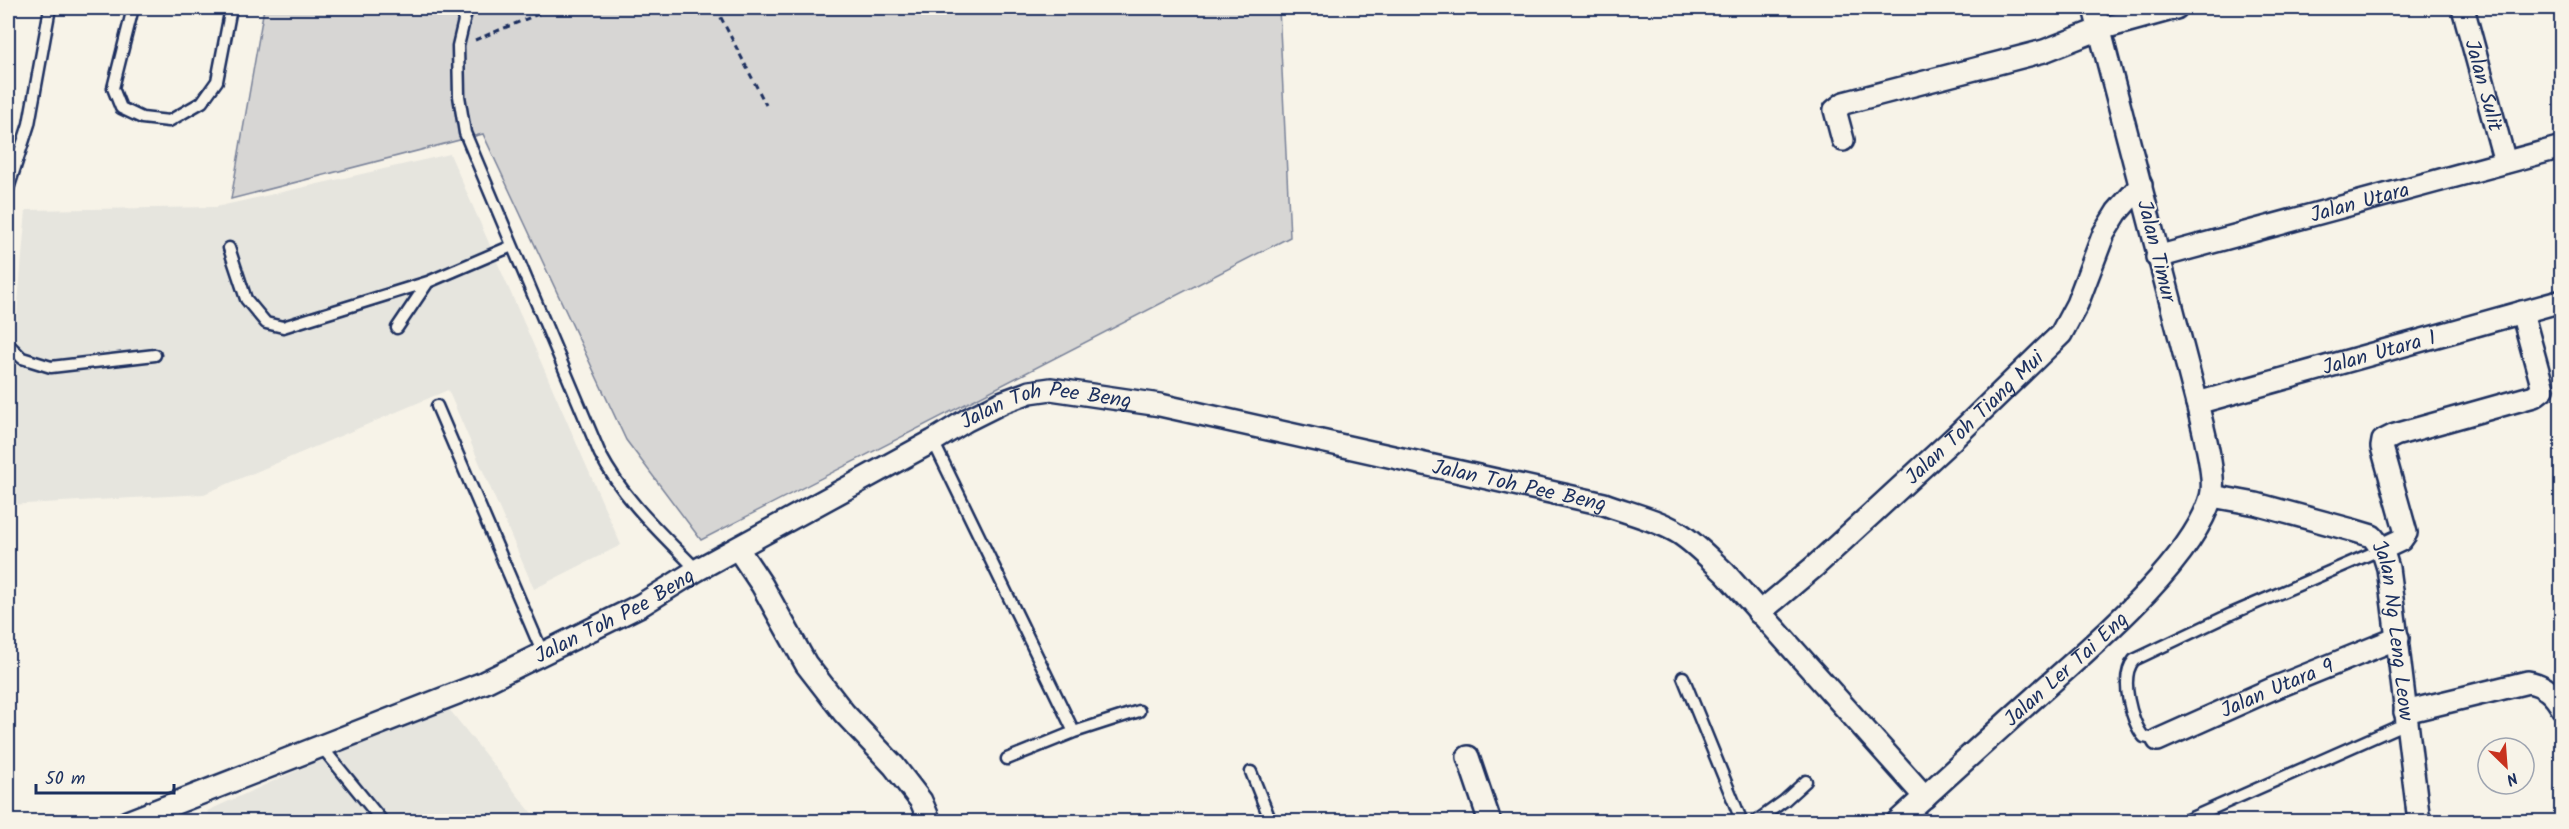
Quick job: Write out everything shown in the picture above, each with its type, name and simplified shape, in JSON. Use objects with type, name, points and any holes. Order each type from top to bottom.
[{"type":"street","name":"Jalan Timur","points":[[2094,8],[2157,257],[2197,403],[2210,460],[2212,495]]},
{"type":"street","points":[[1843,140],[1835,110],[1844,103],[2034,54],[2100,29],[2176,8]]},
{"type":"street","name":"Jalan Sulit","points":[[2463,8],[2505,162]]},
{"type":"street","name":"Jalan Utara","points":[[2157,257],[2562,147]]},
{"type":"street","name":"Jalan Toh Tiang Mui","points":[[1759,613],[1814,567],[1954,438],[2061,334],[2077,304],[2101,239],[2116,212],[2140,185]]},
{"type":"street","name":"Jalan Utara 1","points":[[2197,403],[2562,301]]},
{"type":"street","points":[[2382,549],[2401,540],[2406,533],[2382,447],[2387,437],[2534,396],[2543,389],[2522,312]]},
{"type":"street","name":"Jalan Toh Pee Beng","points":[[127,822],[483,683],[641,604],[697,570],[933,441],[967,420],[1003,402],[1030,392],[1051,389],[1160,405],[1604,504],[1678,532],[1700,548],[1925,797]]},
{"type":"street","name":"Jalan Ng Leng Leow","points":[[2212,495],[2256,504],[2372,536],[2382,549],[2388,568],[2398,638],[2405,718],[2419,822]]},
{"type":"street","name":"Jalan Ler Tai Eng","points":[[1897,822],[2077,660],[2138,601],[2169,567],[2194,531],[2212,495]]},
{"type":"street","points":[[738,549],[762,585],[806,664],[844,713],[894,766],[921,801],[930,822]]},
{"type":"street","name":"Jalan Utara 9","points":[[2158,740],[2272,689],[2398,638]]},
{"type":"street","points":[[2405,718],[2528,682],[2544,687],[2555,697],[2562,708]]},
{"type":"street","points":[[1468,757],[1491,822]]},
{"type":"lane","points":[[8,189],[29,124],[50,8]]},
{"type":"lane","points":[[133,8],[113,88],[121,108],[142,118],[170,120],[202,102],[217,81],[231,8]]},
{"type":"lane","points":[[467,8],[458,46],[459,96],[465,134],[612,478],[626,497],[697,570]]},
{"type":"lane","points":[[229,248],[246,299],[266,323],[283,327],[428,282],[512,246]]},
{"type":"lane","points":[[397,328],[428,282]]},
{"type":"lane","points":[[8,344],[22,357],[51,367],[155,355]]},
{"type":"lane","points":[[437,406],[543,654]]},
{"type":"lane","points":[[933,441],[1074,732]]},
{"type":"lane","points":[[2158,740],[2144,737],[2139,732],[2133,714],[2126,677],[2128,667],[2134,660],[2231,614],[2382,549]]},
{"type":"lane","points":[[1683,677],[1742,822]]},
{"type":"lane","points":[[1007,759],[1074,732],[1139,711]]},
{"type":"lane","points":[[2182,822],[2405,718]]},
{"type":"lane","points":[[321,746],[383,822]]},
{"type":"lane","points":[[1251,772],[1271,822]]},
{"type":"lane","points":[[1755,822],[1806,782]]},
{"type":"path","points":[[458,46],[554,8]]},
{"type":"path","points":[[716,8],[766,105]]},
{"type":"shaded area","points":[[264,8],[1279,8],[1290,237],[701,540],[626,440],[483,134],[231,199]]},
{"type":"shaded area","points":[[450,154],[621,545],[534,589],[448,390],[204,494],[8,505],[8,362],[13,361],[26,210],[216,207]]},
{"type":"shaded area","points":[[445,704],[538,821],[213,822],[207,811]]}]
